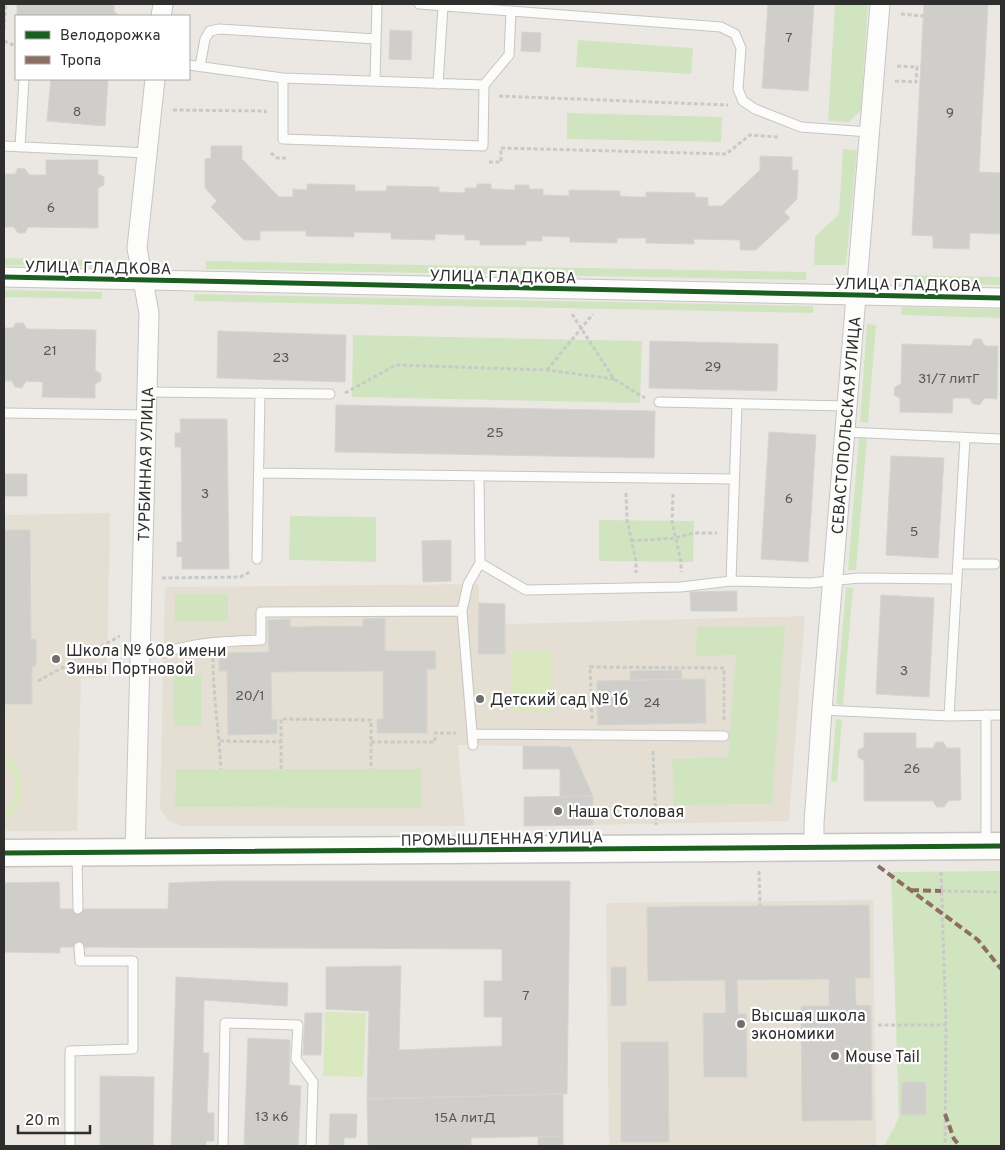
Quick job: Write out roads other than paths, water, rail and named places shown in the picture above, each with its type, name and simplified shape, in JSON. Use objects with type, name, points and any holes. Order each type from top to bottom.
[{"type":"street","name":"СЕВАСТОПОЛЬСКАЯ УЛИЦА","points":[[814,848],[814,823],[832,580],[880,4]]},
{"type":"street","name":"ТУРБИННАЯ УЛИЦА","points":[[135,853],[149,313],[137,248],[155,80]]},
{"type":"street","name":"УЛИЦА ГЛАДКОВА","points":[[4,277],[1001,298]]},
{"type":"street","name":"ПРОМЫШЛЕННАЯ УЛИЦА","points":[[4,854],[994,846]]},
{"type":"lane","points":[[375,81],[377,4]]},
{"type":"lane","points":[[419,4],[721,27],[735,34],[741,48],[738,89],[743,101],[755,109],[801,127],[869,132]]},
{"type":"lane","points":[[438,84],[443,6]]},
{"type":"lane","points":[[283,78],[282,139],[483,146],[484,85],[509,55],[511,11]]},
{"type":"lane","points":[[200,66],[204,39],[210,32],[219,29],[376,39]]},
{"type":"lane","points":[[190,65],[283,78],[484,85]]},
{"type":"lane","points":[[20,147],[24,80]]},
{"type":"lane","points":[[4,146],[147,153]]},
{"type":"lane","points":[[147,392],[330,394]]},
{"type":"lane","points":[[257,559],[260,393]]},
{"type":"lane","points":[[659,402],[846,406]]},
{"type":"lane","points":[[731,581],[737,404]]},
{"type":"lane","points":[[4,413],[146,415]]},
{"type":"lane","points":[[844,432],[1001,439]]},
{"type":"lane","points":[[949,716],[965,438]]},
{"type":"lane","points":[[259,473],[734,479]]},
{"type":"lane","points":[[473,745],[462,611],[468,584],[480,563],[480,476]]},
{"type":"lane","points":[[480,563],[526,590],[681,587],[731,581],[810,583],[859,578],[957,579]]},
{"type":"lane","points":[[958,564],[995,564]]},
{"type":"lane","points":[[163,653],[180,647],[213,642],[261,640],[261,612],[462,611]]},
{"type":"lane","points":[[822,710],[949,716],[1001,714]]},
{"type":"lane","points":[[986,715],[994,846]]},
{"type":"lane","points":[[473,734],[724,736]]},
{"type":"lane","points":[[77,854],[78,909]]},
{"type":"lane","points":[[70,1146],[70,1051],[134,1049],[133,962],[80,961],[79,947]]},
{"type":"lane","points":[[223,1146],[225,1023],[298,1025],[296,1059],[313,1082],[310,1146]]},
{"type":"place","name":"Школа № 608 имени Зины Портновой","points":[[56,659]]},
{"type":"place","name":"Детский сад № 16","points":[[480,699]]},
{"type":"place","name":"Наша Столовая","points":[[558,811]]},
{"type":"place","name":"Высшая школа экономики","points":[[741,1024]]},
{"type":"place","name":"Mouse Tail","points":[[835,1056]]}]
